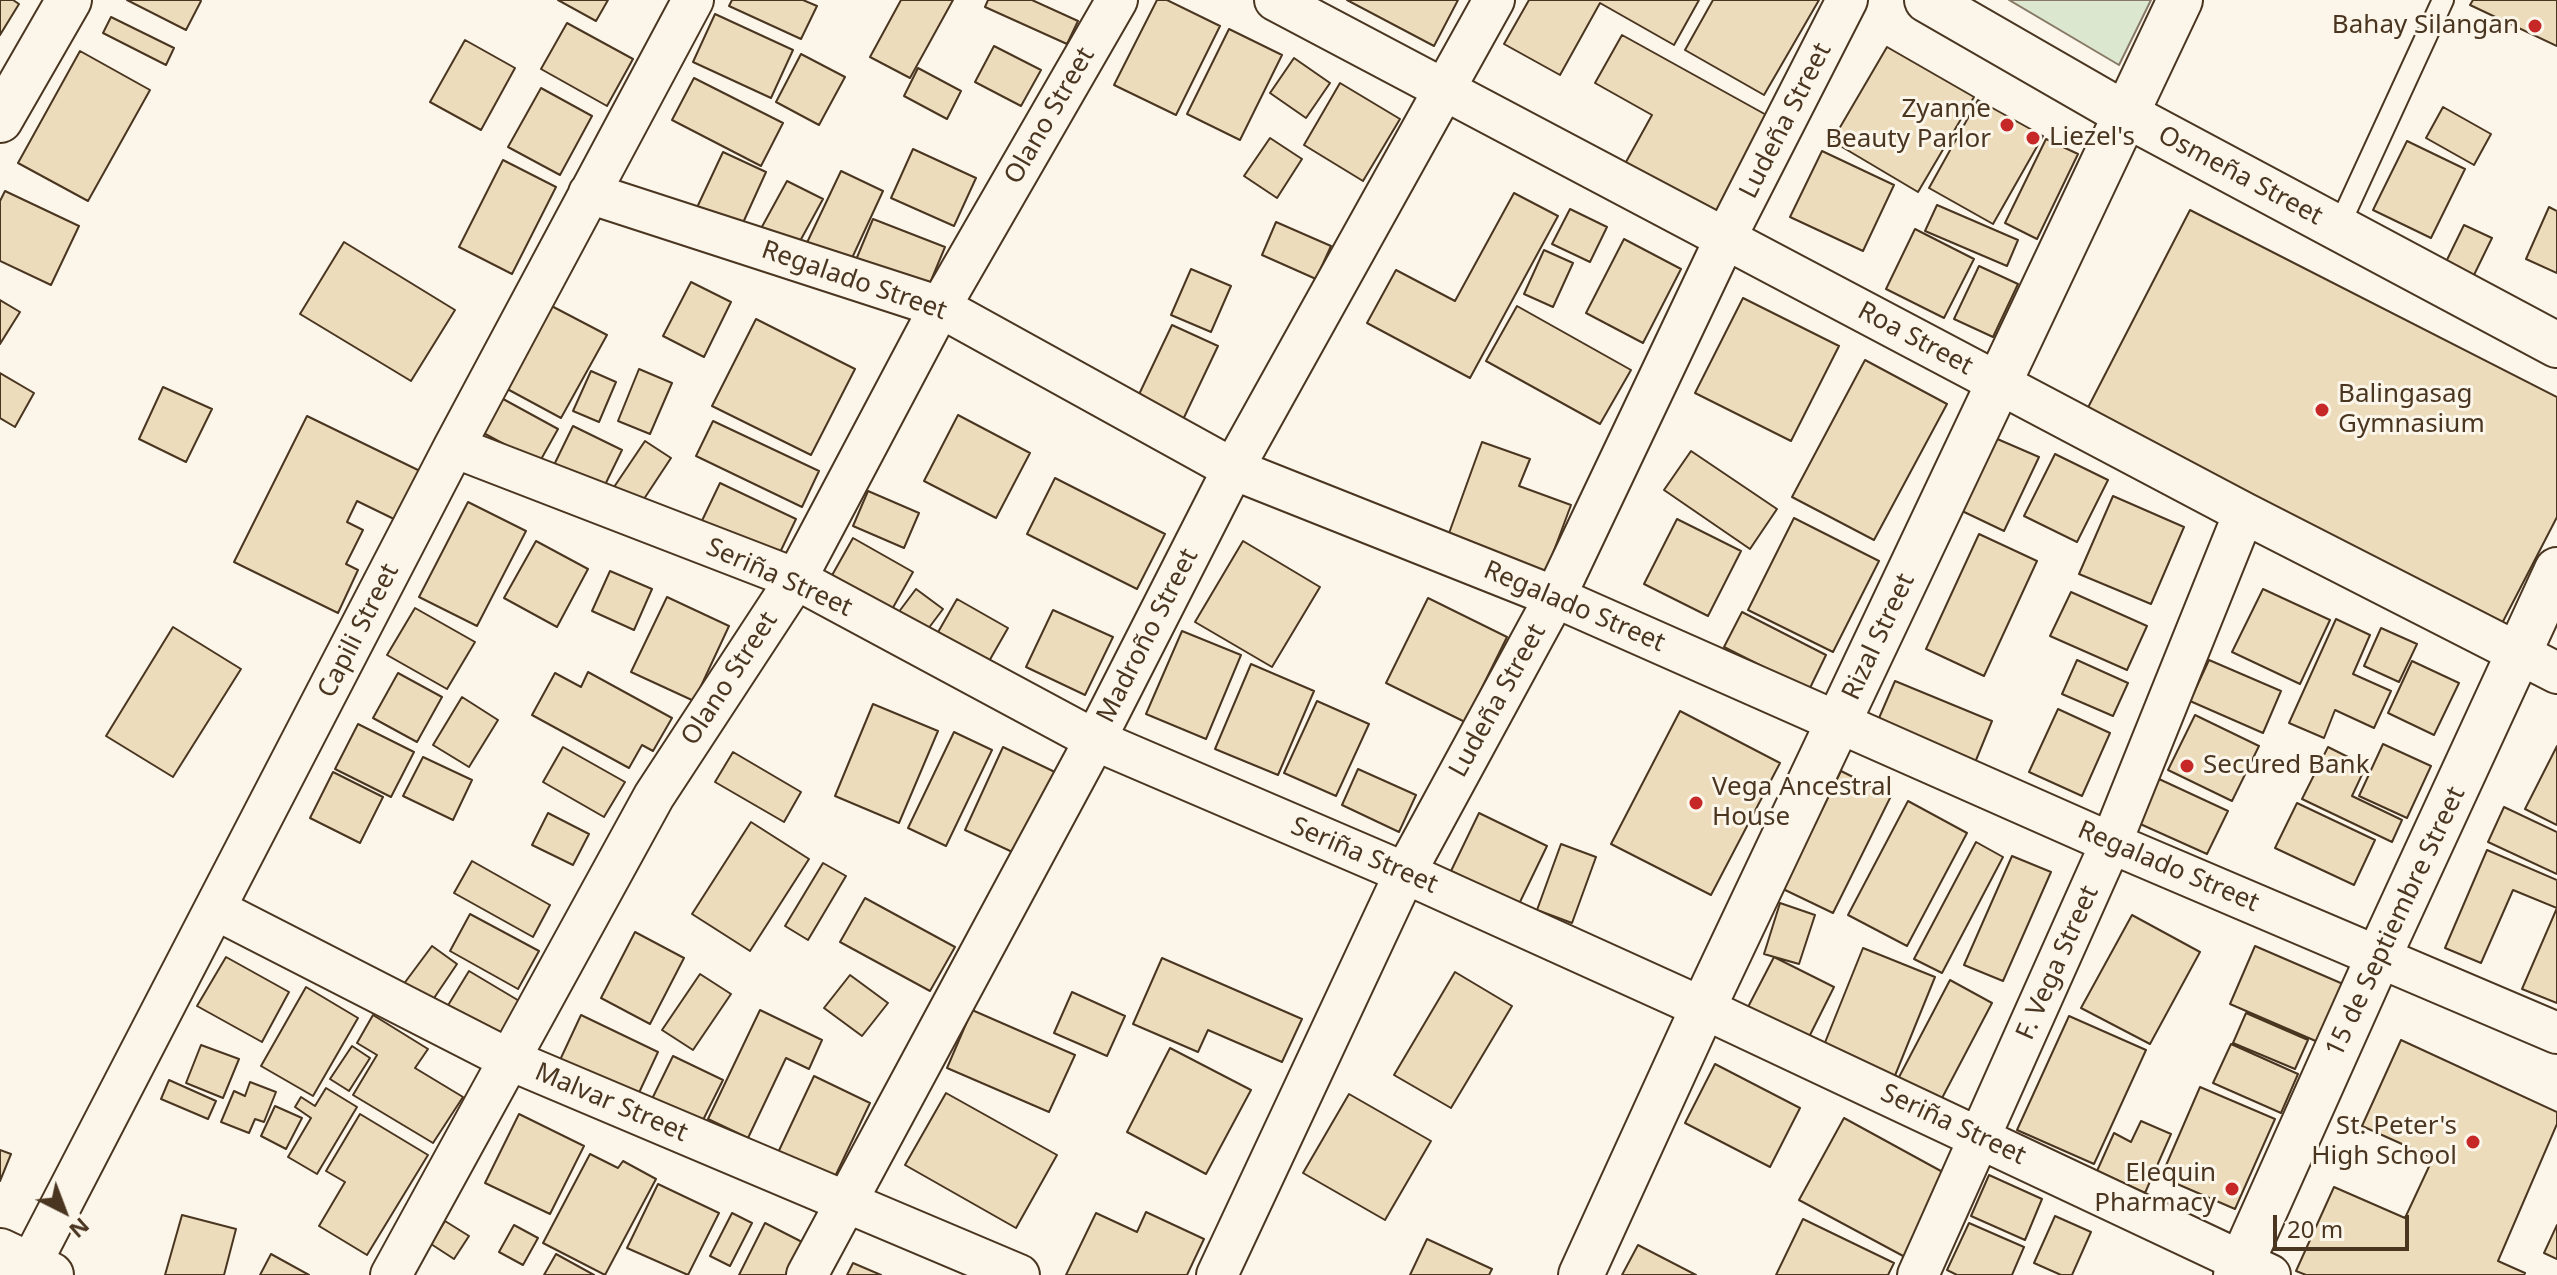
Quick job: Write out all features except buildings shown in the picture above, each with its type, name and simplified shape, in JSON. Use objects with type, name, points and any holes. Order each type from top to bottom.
[{"type":"street","points":[[0,120],[69,0]]},
{"type":"street","name":"Capili Street","points":[[27,1264],[454,447],[693,0]]},
{"type":"street","name":"Olano Street","points":[[391,1275],[654,796],[796,579],[940,307],[1117,0]]},
{"type":"street","name":"Roa Street","points":[[1275,0],[2244,513],[2538,664]]},
{"type":"street","name":"Madroño Street","points":[[807,1275],[1095,740],[1233,469],[1494,0]]},
{"type":"street","name":"Ludeña Street","points":[[1217,1275],[1405,873],[1555,597],[1726,237],[1847,0]]},
{"type":"street","name":"Osmeña Street","points":[[1927,0],[2125,114],[2557,345]]},
{"type":"street","name":"Rizal Street","points":[[1581,1275],[1703,1008],[2180,0]]},
{"type":"street","name":"Regalado Street","points":[[589,193],[940,307],[1233,469],[1555,597],[2111,843],[2557,1033]]},
{"type":"street","name":"Seriña Street","points":[[454,447],[796,579],[1095,740],[1405,873],[1703,1008],[1981,1138],[2249,1271]]},
{"type":"street","name":"F. Vega Street","points":[[1918,1275],[2111,843],[2244,513]]},
{"type":"street","name":"15 de Septiembre Street","points":[[2249,1271],[2378,958],[2538,664],[2557,570]]},
{"type":"street","name":"Malvar Street","points":[[215,909],[508,1059],[1019,1275]]},
{"type":"lane","points":[[2338,228],[2443,0]]},
{"type":"green space","points":[[2009,0],[2151,0],[2119,65]]},
{"type":"place","name":"Bahay Silangan","points":[[2535,26]]},
{"type":"place","name":"Zyanne Beauty Parlor","points":[[2007,125]]},
{"type":"place","name":"Liezel's","points":[[2033,138]]},
{"type":"place","name":"Balingasag Gymnasium","points":[[2322,410]]},
{"type":"place","name":"Secured Bank","points":[[2187,766]]},
{"type":"place","name":"Vega Ancestral House","points":[[1696,803]]},
{"type":"place","name":"St. Peter's High School","points":[[2473,1142]]},
{"type":"place","name":"Elequin Pharmacy","points":[[2232,1189]]}]
